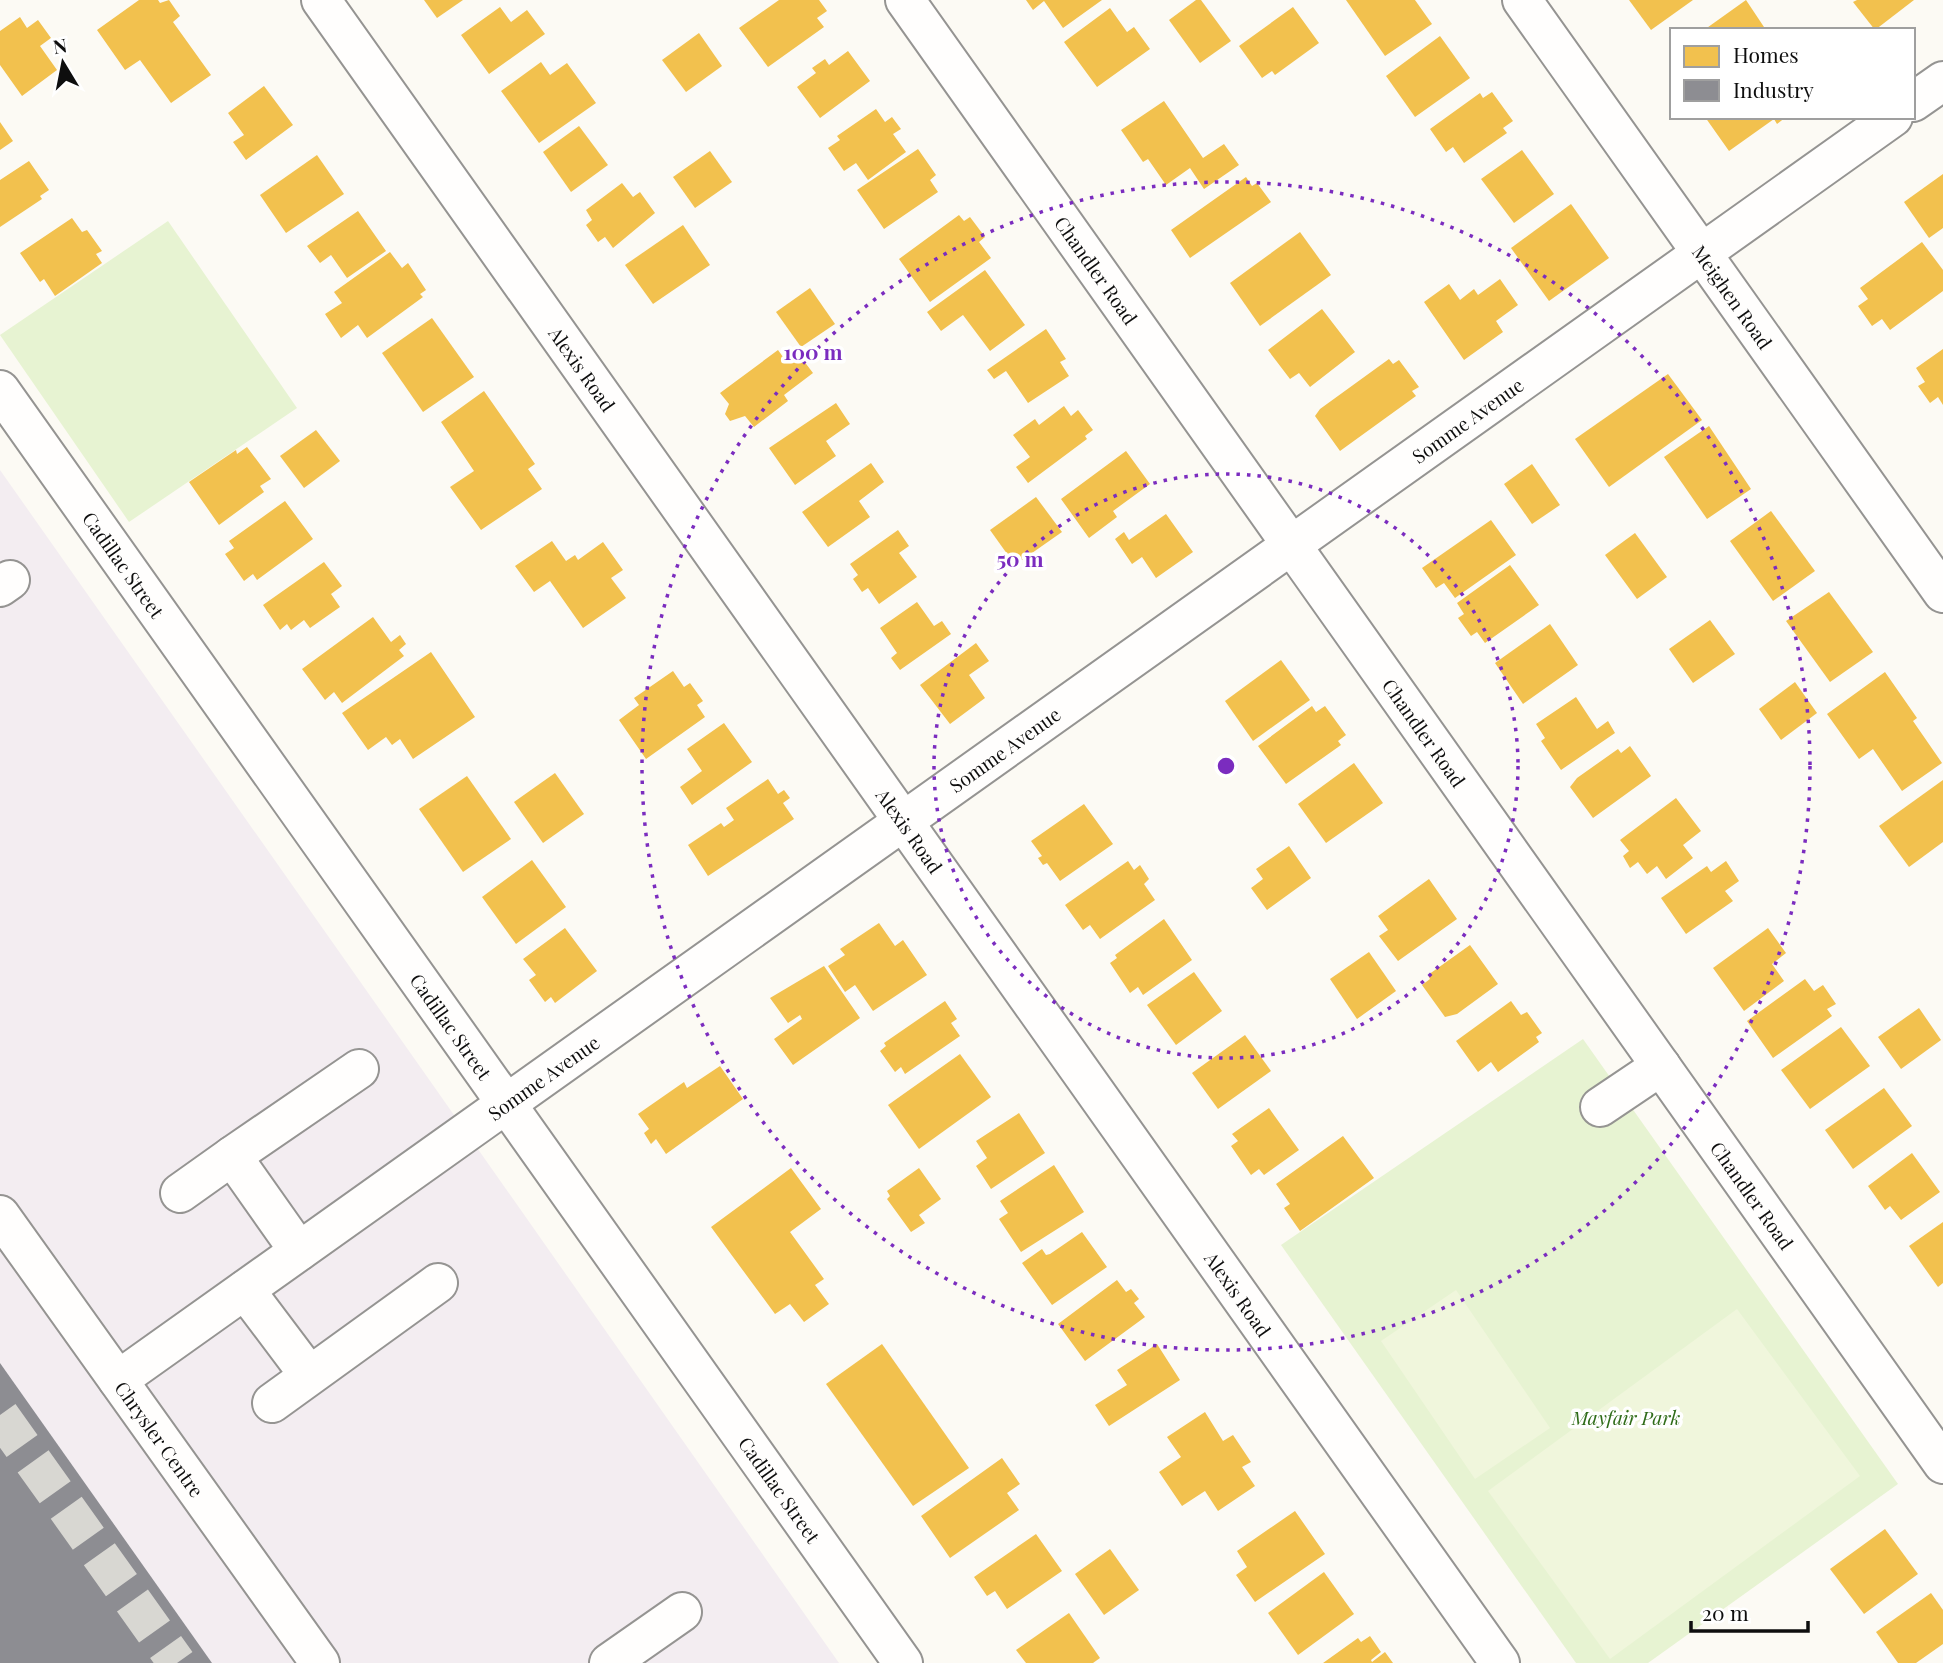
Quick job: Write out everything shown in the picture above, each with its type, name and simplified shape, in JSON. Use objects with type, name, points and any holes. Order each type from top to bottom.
[{"type":"street","name":"Alexis Road","points":[[321,0],[1500,1663]]},
{"type":"street","name":"Chandler Road","points":[[905,0],[1294,544],[1943,1464]]},
{"type":"street","name":"Meighen Road","points":[[1522,0],[1943,593]]},
{"type":"street","points":[[1915,101],[1943,81]]},
{"type":"street","name":"Somme Avenue","points":[[118,1380],[1703,255],[1890,119]]},
{"type":"street","name":"Cadillac Street","points":[[0,390],[903,1663]]},
{"type":"street","points":[[1600,1107],[1661,1066]]},
{"type":"street","points":[[180,1193],[359,1069]]},
{"type":"street","points":[[232,1156],[299,1251]]},
{"type":"street","name":"Chrysler Centre","points":[[0,1215],[320,1663]]},
{"type":"street","points":[[272,1403],[438,1283]]},
{"type":"street","points":[[245,1290],[309,1375]]},
{"type":"street","points":[[609,1663],[682,1612]]},
{"type":"shaded area","points":[[0,470],[428,1078],[839,1663],[0,1663]]},
{"type":"green space","points":[[168,221],[297,408],[129,522],[0,335]]},
{"type":"green space","name":"Mayfair Park","points":[[1583,1039],[1898,1484],[1648,1663],[1576,1663],[1281,1245]]},
{"type":"green space","points":[[1456,1290],[1550,1428],[1475,1479],[1381,1341]]},
{"type":"green space","points":[[1737,1309],[1860,1476],[1610,1659],[1488,1491]]},
{"type":"building: Homes","points":[[139,0],[158,0],[160,3],[169,0],[180,16],[173,22],[211,75],[171,103],[140,60],[125,70],[97,30]]},
{"type":"building: Homes","points":[[424,0],[463,0],[437,18]]},
{"type":"building: Homes","points":[[779,0],[819,0],[827,11],[817,18],[824,27],[768,67],[739,28]]},
{"type":"building: Homes","points":[[1026,0],[1102,0],[1063,28],[1044,1],[1033,10]]},
{"type":"building: Homes","points":[[1196,0],[1201,0],[1231,41],[1200,63],[1169,20]]},
{"type":"building: Homes","points":[[1346,0],[1415,0],[1432,24],[1385,56]]},
{"type":"building: Homes","points":[[1629,0],[1693,0],[1651,30]]},
{"type":"building: Homes","points":[[1746,0],[1765,28],[1707,28]]},
{"type":"building: Homes","points":[[1914,0],[1878,28],[1873,28],[1853,2]]},
{"type":"building: Homes","points":[[500,7],[511,22],[527,10],[545,34],[489,74],[461,35]]},
{"type":"building: Homes","points":[[1293,7],[1319,43],[1275,75],[1272,71],[1262,78],[1239,46]]},
{"type":"building: Homes","points":[[1110,8],[1127,32],[1134,27],[1150,49],[1097,87],[1064,42]]},
{"type":"building: Homes","points":[[20,17],[27,28],[38,20],[51,38],[40,46],[57,70],[22,96],[0,65],[0,31]]},
{"type":"building: Homes","points":[[699,33],[722,66],[686,92],[662,60]]},
{"type":"building: Homes","points":[[1440,36],[1470,78],[1415,117],[1386,76]]},
{"type":"building: Homes","points":[[848,51],[870,81],[820,118],[797,87],[816,73],[812,68],[825,59],[829,65]]},
{"type":"building: Homes","points":[[541,62],[550,75],[567,63],[596,103],[539,143],[501,91]]},
{"type":"building: Homes","points":[[264,86],[293,125],[246,160],[233,142],[244,135],[228,113]]},
{"type":"building: Homes","points":[[1492,92],[1513,121],[1503,128],[1507,133],[1464,163],[1453,147],[1446,152],[1430,129],[1480,93],[1483,98]]},
{"type":"building: Homes","points":[[1164,101],[1203,158],[1224,144],[1239,165],[1204,189],[1190,168],[1166,185],[1148,159],[1143,162],[1121,130]]},
{"type":"building: Homes","points":[[876,109],[885,122],[892,117],[901,129],[893,134],[906,152],[868,180],[856,163],[844,171],[828,148],[840,140],[837,136]]},
{"type":"building: Homes","points":[[1706,119],[1774,119],[1729,151]]},
{"type":"building: Homes","points":[[0,122],[13,141],[0,150]]},
{"type":"building: Homes","points":[[579,126],[608,165],[571,192],[543,152]]},
{"type":"building: Homes","points":[[918,149],[936,175],[930,180],[938,192],[884,229],[857,190]]},
{"type":"building: Homes","points":[[1522,150],[1554,194],[1514,223],[1481,179]]},
{"type":"building: Homes","points":[[710,151],[732,182],[695,208],[673,177]]},
{"type":"building: Homes","points":[[317,155],[344,194],[286,233],[260,195]]},
{"type":"building: Homes","points":[[29,161],[49,190],[40,196],[42,199],[0,227],[0,180]]},
{"type":"building: Homes","points":[[1943,174],[1943,228],[1929,238],[1904,202]]},
{"type":"building: Homes","points":[[1246,177],[1252,186],[1257,183],[1271,202],[1190,258],[1171,230]]},
{"type":"building: Homes","points":[[622,183],[633,197],[640,192],[655,213],[613,248],[605,237],[598,242],[586,225],[592,220],[586,210]]},
{"type":"building: Homes","points":[[1571,204],[1609,258],[1549,301],[1511,248]]},
{"type":"building: Homes","points":[[358,211],[386,251],[347,278],[331,255],[320,263],[307,246]]},
{"type":"building: Homes","points":[[959,215],[964,221],[970,217],[985,237],[979,242],[991,258],[930,302],[899,259]]},
{"type":"building: Homes","points":[[72,218],[82,232],[87,230],[102,251],[96,254],[102,263],[55,296],[44,279],[40,282],[20,253]]},
{"type":"building: Homes","points":[[683,225],[710,265],[653,304],[625,265]]},
{"type":"building: Homes","points":[[1300,232],[1331,275],[1260,326],[1230,283]]},
{"type":"building: Homes","points":[[1922,242],[1943,270],[1943,291],[1890,330],[1882,319],[1872,326],[1858,306],[1868,299],[1860,288]]},
{"type":"building: Homes","points":[[390,252],[402,268],[408,263],[426,290],[420,294],[423,297],[367,338],[358,325],[341,338],[325,314],[342,303],[334,292]]},
{"type":"building: Homes","points":[[985,270],[1025,325],[990,351],[963,315],[941,331],[927,312]]},
{"type":"building: Homes","points":[[1500,279],[1518,305],[1496,321],[1503,332],[1464,360],[1424,302],[1449,284],[1460,300],[1474,289],[1478,295]]},
{"type":"building: Homes","points":[[810,288],[835,324],[801,347],[776,312]]},
{"type":"building: Homes","points":[[1322,309],[1355,352],[1310,387],[1299,373],[1290,379],[1268,350]]},
{"type":"building: Homes","points":[[432,318],[474,377],[423,412],[382,353]]},
{"type":"building: Homes","points":[[1046,329],[1066,359],[1060,362],[1069,376],[1028,403],[1006,371],[994,379],[987,370]]},
{"type":"building: Homes","points":[[794,348],[813,373],[784,395],[788,401],[754,427],[745,416],[730,421],[725,414],[729,404],[720,393],[778,350],[783,357]]},
{"type":"building: Homes","points":[[1943,349],[1943,405],[1938,397],[1930,403],[1918,386],[1925,382],[1916,368]]},
{"type":"building: Homes","points":[[1389,359],[1393,364],[1399,360],[1419,387],[1412,391],[1416,396],[1340,451],[1315,416],[1320,409]]},
{"type":"building: Homes","points":[[1668,374],[1702,420],[1609,487],[1575,439]]},
{"type":"building: Homes","points":[[484,391],[535,464],[528,469],[542,489],[481,530],[450,487],[474,471],[441,422]]},
{"type":"building: Homes","points":[[836,403],[850,424],[826,441],[836,456],[795,485],[769,448]]},
{"type":"building: Homes","points":[[1064,406],[1071,416],[1078,410],[1093,430],[1085,436],[1087,439],[1028,483],[1016,467],[1030,457],[1013,435],[1035,419],[1039,425]]},
{"type":"building: Homes","points":[[1709,426],[1751,489],[1707,519],[1664,457]]},
{"type":"building: Homes","points":[[316,430],[340,461],[304,488],[280,456]]},
{"type":"building: Homes","points":[[247,447],[271,479],[260,486],[264,492],[219,525],[189,482],[236,450],[237,454]]},
{"type":"building: Homes","points":[[1126,451],[1150,484],[1113,511],[1117,517],[1089,538],[1061,499]]},
{"type":"building: Homes","points":[[871,463],[884,482],[859,501],[870,517],[828,547],[802,512]]},
{"type":"building: Homes","points":[[1532,464],[1560,505],[1532,524],[1504,484]]},
{"type":"building: Homes","points":[[1036,497],[1062,532],[1015,565],[990,530]]},
{"type":"building: Homes","points":[[285,501],[313,539],[257,580],[253,574],[244,581],[225,554],[234,548],[229,541]]},
{"type":"building: Homes","points":[[1771,511],[1815,571],[1773,601],[1730,541]]},
{"type":"building: Homes","points":[[1166,514],[1193,552],[1156,578],[1142,557],[1132,564],[1115,539],[1124,532],[1129,540]]},
{"type":"building: Homes","points":[[1491,520],[1516,555],[1455,598],[1444,583],[1436,588],[1422,568]]},
{"type":"building: Homes","points":[[898,530],[909,546],[899,553],[917,577],[879,604],[868,588],[862,592],[853,579],[858,575],[850,564]]},
{"type":"building: Homes","points":[[1635,533],[1667,577],[1637,599],[1605,555]]},
{"type":"building: Homes","points":[[552,541],[566,561],[575,555],[578,560],[603,542],[623,570],[611,578],[626,598],[583,628],[550,581],[534,592],[515,566]]},
{"type":"building: Homes","points":[[324,562],[342,586],[331,594],[340,607],[310,628],[304,620],[291,630],[287,624],[280,630],[263,605]]},
{"type":"building: Homes","points":[[1510,565],[1539,605],[1485,643],[1477,632],[1471,636],[1458,618],[1464,614],[1457,603]]},
{"type":"building: Homes","points":[[1829,592],[1873,652],[1830,682],[1786,621]]},
{"type":"building: Homes","points":[[917,602],[934,626],[942,621],[951,634],[900,670],[891,658],[897,653],[880,628]]},
{"type":"building: Homes","points":[[373,617],[391,642],[400,635],[406,644],[399,650],[404,656],[342,703],[334,692],[325,700],[302,669]]},
{"type":"building: Homes","points":[[1710,620],[1735,654],[1693,683],[1669,649]]},
{"type":"building: Homes","points":[[1550,624],[1578,665],[1523,704],[1495,663]]},
{"type":"building: Homes","points":[[976,643],[989,661],[969,675],[985,698],[950,724],[920,685]]},
{"type":"building: Homes","points":[[431,652],[475,717],[413,759],[400,739],[392,745],[386,737],[368,750],[342,713]]},
{"type":"building: Homes","points":[[1281,660],[1310,700],[1253,741],[1225,701]]},
{"type":"building: Homes","points":[[673,671],[684,687],[690,683],[703,701],[697,705],[705,717],[646,759],[619,720],[639,705],[634,698]]},
{"type":"building: Homes","points":[[1885,672],[1917,718],[1913,721],[1942,763],[1902,791],[1873,749],[1859,759],[1827,714]]},
{"type":"building: Homes","points":[[1795,682],[1817,713],[1781,740],[1759,709]]},
{"type":"building: Homes","points":[[1576,697],[1597,729],[1608,721],[1615,733],[1561,770],[1541,741],[1545,738],[1536,724]]},
{"type":"building: Homes","points":[[1312,706],[1316,712],[1325,706],[1346,735],[1338,741],[1341,745],[1286,784],[1258,746]]},
{"type":"building: Homes","points":[[724,723],[752,762],[692,805],[680,787],[702,771],[687,749]]},
{"type":"building: Homes","points":[[1630,746],[1651,776],[1593,818],[1570,787],[1577,778],[1618,749],[1621,753]]},
{"type":"building: Homes","points":[[1354,763],[1383,803],[1326,843],[1298,804]]},
{"type":"building: Homes","points":[[555,773],[584,814],[543,843],[514,802]]},
{"type":"building: Homes","points":[[467,776],[511,839],[463,872],[419,809]]},
{"type":"building: Homes","points":[[768,779],[778,794],[784,790],[790,798],[783,803],[794,819],[708,876],[688,845],[721,823],[724,827],[734,820],[726,808]]},
{"type":"building: Homes","points":[[1943,780],[1943,842],[1909,867],[1879,826]]},
{"type":"building: Homes","points":[[1676,798],[1701,831],[1683,845],[1693,858],[1666,879],[1657,866],[1647,874],[1638,862],[1630,868],[1623,856],[1629,851],[1620,840]]},
{"type":"building: Homes","points":[[1084,804],[1113,844],[1060,881],[1047,863],[1043,865],[1038,858],[1042,856],[1031,841]]},
{"type":"building: Homes","points":[[1289,846],[1311,878],[1267,910],[1251,888],[1263,879],[1256,869]]},
{"type":"building: Homes","points":[[532,860],[566,907],[516,944],[482,897]]},
{"type":"building: Homes","points":[[1128,861],[1134,870],[1140,865],[1149,879],[1144,884],[1155,900],[1100,939],[1090,925],[1083,930],[1065,905]]},
{"type":"building: Homes","points":[[1726,861],[1739,881],[1725,891],[1733,901],[1686,934],[1661,898],[1707,866],[1711,872]]},
{"type":"building: Homes","points":[[1429,879],[1457,919],[1398,961],[1379,936],[1388,930],[1378,916]]},
{"type":"building: Homes","points":[[1164,919],[1192,960],[1143,995],[1138,987],[1130,993],[1110,963],[1117,958],[1115,955]]},
{"type":"building: Homes","points":[[879,923],[895,946],[903,940],[927,975],[873,1011],[855,985],[845,992],[828,966],[845,955],[840,949]]},
{"type":"building: Homes","points":[[565,928],[597,971],[555,1003],[551,997],[545,1002],[529,980],[536,975],[523,959]]},
{"type":"building: Homes","points":[[1768,928],[1786,953],[1772,964],[1784,981],[1744,1011],[1713,968]]},
{"type":"building: Homes","points":[[1470,945],[1498,984],[1457,1014],[1445,1017],[1422,985],[1430,979],[1428,975]]},
{"type":"building: Homes","points":[[1369,952],[1396,991],[1357,1019],[1330,979]]},
{"type":"building: Homes","points":[[824,966],[860,1018],[793,1065],[774,1039],[802,1019],[800,1015],[788,1023],[770,998]]},
{"type":"building: Homes","points":[[1194,972],[1222,1011],[1176,1045],[1147,1005]]},
{"type":"building: Homes","points":[[1805,979],[1814,991],[1823,985],[1836,1004],[1827,1009],[1832,1016],[1773,1058],[1747,1021]]},
{"type":"building: Homes","points":[[945,1001],[957,1019],[951,1023],[960,1036],[905,1074],[901,1067],[895,1072],[880,1051],[886,1046],[884,1043]]},
{"type":"building: Homes","points":[[1511,1001],[1521,1015],[1527,1012],[1542,1033],[1536,1037],[1539,1042],[1498,1072],[1491,1062],[1478,1072],[1456,1041]]},
{"type":"building: Homes","points":[[1919,1008],[1941,1040],[1901,1069],[1878,1037]]},
{"type":"building: Homes","points":[[1841,1027],[1870,1066],[1810,1109],[1781,1070]]},
{"type":"building: Homes","points":[[1245,1035],[1271,1071],[1218,1109],[1192,1073]]},
{"type":"building: Homes","points":[[960,1054],[991,1097],[919,1149],[888,1105]]},
{"type":"building: Homes","points":[[720,1066],[743,1099],[666,1154],[656,1139],[651,1144],[644,1133],[649,1129],[638,1114],[684,1082],[687,1088]]},
{"type":"building: Homes","points":[[1884,1088],[1912,1126],[1853,1169],[1825,1130]]},
{"type":"building: Homes","points":[[1269,1108],[1299,1150],[1264,1175],[1259,1169],[1251,1175],[1231,1146],[1238,1141],[1232,1134]]},
{"type":"building: Homes","points":[[1019,1113],[1045,1153],[991,1189],[976,1166],[987,1158],[976,1141]]},
{"type":"building: Homes","points":[[1343,1136],[1374,1178],[1300,1231],[1284,1208],[1290,1204],[1276,1184]]},
{"type":"building: Homes","points":[[1912,1153],[1940,1192],[1901,1220],[1890,1206],[1885,1210],[1868,1186]]},
{"type":"building: Homes","points":[[1054,1165],[1084,1212],[1021,1252],[999,1219],[1008,1213],[1000,1201]]},
{"type":"building: Homes","points":[[791,1168],[821,1209],[790,1232],[824,1279],[815,1285],[829,1304],[804,1322],[790,1304],[775,1314],[711,1227]]},
{"type":"building: Homes","points":[[919,1168],[941,1199],[919,1215],[925,1223],[911,1232],[887,1199],[890,1196],[887,1191]]},
{"type":"building: Homes","points":[[1943,1222],[1943,1283],[1938,1287],[1909,1246]]},
{"type":"building: Homes","points":[[1082,1232],[1107,1267],[1052,1305],[1022,1263],[1042,1249],[1046,1255],[1050,1254]]},
{"type":"building: Homes","points":[[1117,1280],[1126,1292],[1131,1289],[1139,1299],[1134,1303],[1145,1317],[1085,1361],[1058,1324]]},
{"type":"building: Homes","points":[[882,1344],[969,1468],[913,1506],[826,1384]]},
{"type":"building: Homes","points":[[1157,1344],[1180,1380],[1109,1426],[1095,1405],[1127,1385],[1117,1370]]},
{"type":"building: Homes","points":[[1205,1412],[1223,1441],[1233,1435],[1251,1462],[1242,1467],[1255,1486],[1218,1511],[1205,1491],[1182,1506],[1159,1472],[1181,1457],[1167,1437]]},
{"type":"building: Homes","points":[[1002,1458],[1020,1484],[1007,1493],[1019,1510],[950,1558],[921,1516]]},
{"type":"building: Homes","points":[[1295,1511],[1325,1554],[1255,1602],[1236,1575],[1247,1567],[1237,1551]]},
{"type":"building: Homes","points":[[1885,1529],[1918,1574],[1864,1614],[1830,1569]]},
{"type":"building: Homes","points":[[1036,1534],[1062,1571],[1007,1609],[995,1591],[987,1596],[974,1577]]},
{"type":"building: Homes","points":[[1110,1549],[1139,1590],[1104,1615],[1075,1574]]},
{"type":"building: Homes","points":[[1324,1572],[1354,1614],[1298,1655],[1268,1613]]},
{"type":"building: Homes","points":[[1931,1593],[1943,1610],[1943,1644],[1916,1663],[1898,1663],[1876,1632]]},
{"type":"building: Homes","points":[[1069,1613],[1100,1658],[1093,1663],[1026,1663],[1016,1650]]},
{"type":"building: Homes","points":[[1370,1636],[1381,1652],[1372,1662],[1385,1652],[1393,1663],[1323,1663],[1358,1638],[1361,1642]]},
{"type":"building: Industry","points":[[0,1363],[212,1663],[0,1663]]},
{"type":"tunnel","points":[[0,1415],[177,1663]]}]
